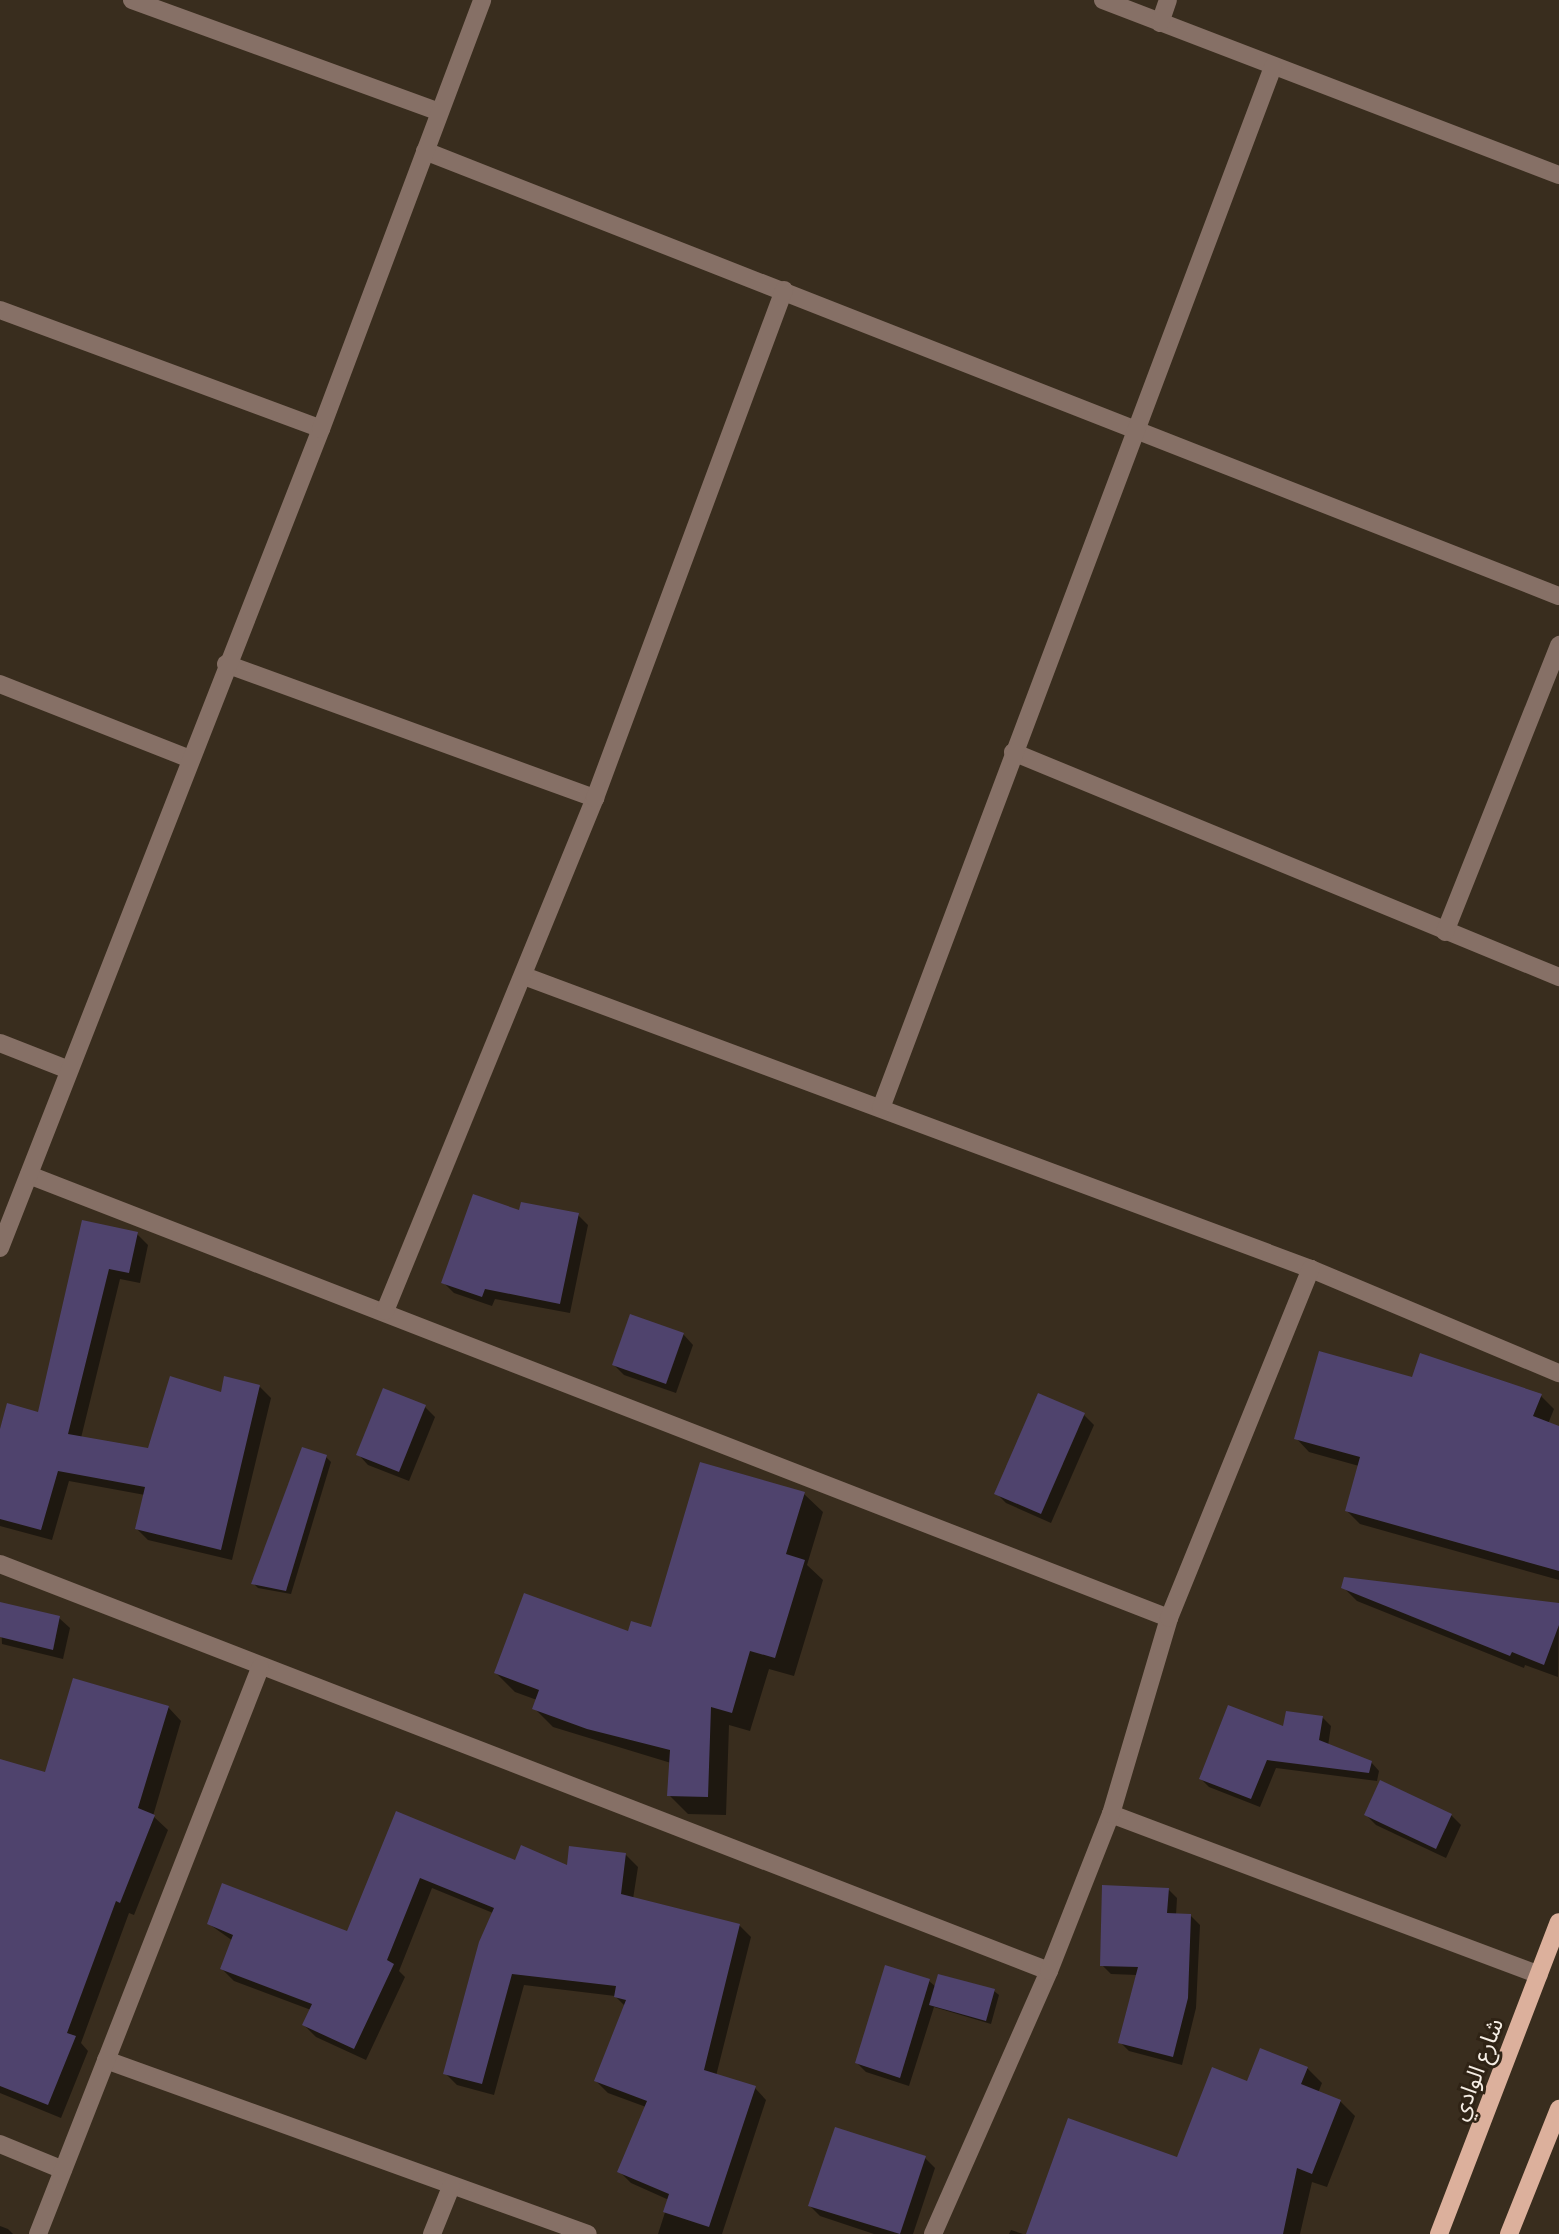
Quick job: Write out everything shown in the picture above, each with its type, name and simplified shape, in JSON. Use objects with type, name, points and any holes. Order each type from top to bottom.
[{"type":"main road","name":"شارع الوادي","points":[[1439,2234],[1559,1922]]},
{"type":"main road","points":[[1509,2234],[1559,2109]]},
{"type":"street","points":[[132,0],[439,112]]},
{"type":"street","points":[[0,1248],[226,664],[321,429],[482,0]]},
{"type":"street","points":[[1102,0],[1559,175]]},
{"type":"street","points":[[1160,23],[1168,0]]},
{"type":"street","points":[[881,1108],[1273,67]]},
{"type":"street","points":[[425,150],[1559,596]]},
{"type":"street","points":[[385,1311],[595,798],[784,290]]},
{"type":"street","points":[[0,310],[321,429]]},
{"type":"street","points":[[1445,932],[1559,645]]},
{"type":"street","points":[[226,664],[595,798]]},
{"type":"street","points":[[0,684],[190,759]]},
{"type":"street","points":[[1013,752],[1559,977]]},
{"type":"street","points":[[524,976],[1311,1269],[1559,1373]]},
{"type":"street","points":[[0,1043],[69,1070]]},
{"type":"street","points":[[29,1175],[385,1311],[1169,1618]]},
{"type":"street","points":[[933,2234],[1049,1971],[1111,1814],[1169,1618],[1311,1269]]},
{"type":"street","points":[[0,1564],[260,1668],[1049,1971]]},
{"type":"street","points":[[38,2234],[260,1668]]},
{"type":"street","points":[[1111,1814],[1539,1975]]},
{"type":"street","points":[[106,2060],[588,2234]]},
{"type":"street","points":[[0,2144],[63,2170]]},
{"type":"street","points":[[432,2234],[451,2186]]},
{"type":"building","points":[[473,1194],[519,1210],[521,1202],[579,1213],[560,1304],[485,1289],[482,1297],[441,1283]]},
{"type":"building","points":[[82,1220],[138,1232],[129,1273],[109,1269],[68,1434],[148,1448],[170,1376],[221,1392],[224,1376],[260,1385],[221,1550],[135,1529],[145,1487],[58,1471],[41,1530],[0,1519],[0,1429],[7,1403],[38,1412]]},
{"type":"building","points":[[630,1314],[684,1333],[666,1384],[612,1365]]},
{"type":"building","points":[[1319,1351],[1412,1377],[1420,1353],[1542,1394],[1533,1416],[1559,1426],[1559,1571],[1345,1511],[1360,1457],[1294,1439]]},
{"type":"building","points":[[383,1388],[426,1405],[399,1472],[356,1455]]},
{"type":"building","points":[[1038,1393],[1085,1413],[1041,1514],[994,1494]]},
{"type":"building","points":[[302,1447],[327,1455],[286,1591],[251,1584]]},
{"type":"building","points":[[700,1462],[805,1492],[786,1554],[805,1560],[775,1658],[750,1651],[732,1713],[711,1707],[708,1797],[667,1796],[670,1750],[587,1729],[532,1709],[539,1690],[494,1673],[524,1593],[628,1631],[631,1621],[651,1627]]},
{"type":"building","points":[[1344,1577],[1559,1603],[1559,1625],[1544,1665],[1512,1652],[1510,1656],[1341,1588]]},
{"type":"building","points":[[0,1602],[60,1616],[53,1650],[0,1637]]},
{"type":"building","points":[[73,1678],[169,1706],[138,1808],[155,1815],[120,1903],[116,1901],[67,2033],[76,2036],[48,2105],[0,2086],[0,1759],[45,1772]]},
{"type":"building","points":[[1228,1705],[1283,1726],[1286,1711],[1323,1716],[1319,1740],[1372,1761],[1369,1773],[1267,1760],[1251,1799],[1199,1779]]},
{"type":"building","points":[[1380,1780],[1452,1814],[1436,1849],[1364,1815]]},
{"type":"building","points":[[396,1811],[515,1860],[521,1845],[567,1865],[569,1846],[626,1853],[621,1894],[740,1924],[704,2070],[756,2086],[709,2227],[663,2212],[669,2194],[617,2172],[647,2101],[594,2081],[626,2000],[614,1997],[616,1986],[512,1974],[482,2084],[443,2074],[479,1942],[494,1908],[420,1878],[387,1960],[394,1964],[354,2049],[302,2025],[312,2004],[220,1969],[233,1935],[207,1924],[222,1883],[347,1931]]},
{"type":"building","points":[[1102,1885],[1169,1888],[1167,1913],[1191,1914],[1188,1998],[1173,2057],[1118,2043],[1138,1967],[1100,1966]]},
{"type":"building","points":[[885,1965],[930,1979],[900,2078],[855,2063]]},
{"type":"building","points":[[938,1974],[995,1989],[986,2021],[929,2005]]},
{"type":"building","points":[[1260,2048],[1308,2067],[1301,2084],[1341,2100],[1312,2174],[1297,2168],[1283,2234],[1026,2234],[1068,2118],[1177,2157],[1212,2067],[1247,2081]]},
{"type":"building","points":[[835,2127],[926,2156],[900,2234],[808,2206]]}]
